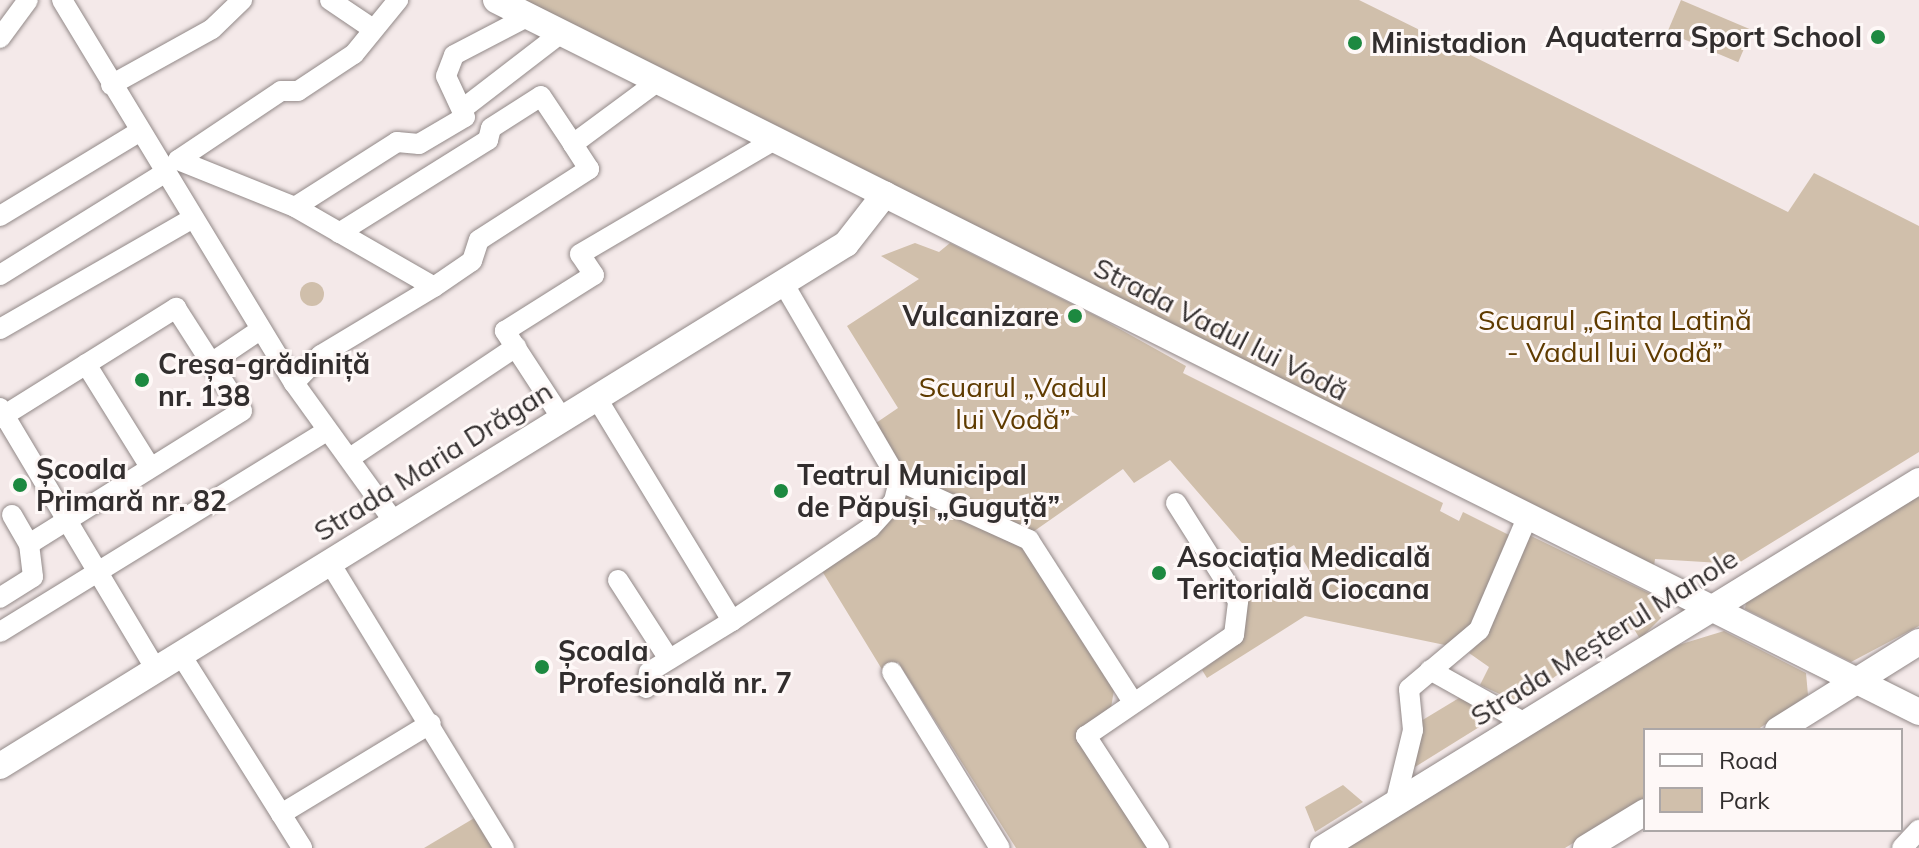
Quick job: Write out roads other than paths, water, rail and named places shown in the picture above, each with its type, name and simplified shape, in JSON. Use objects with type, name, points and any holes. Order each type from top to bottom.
[{"type":"main road","name":"Strada Vadul lui Vodă","points":[[496,0],[1914,710]]},
{"type":"main road","name":"Strada Maria Drăgan","points":[[0,766],[561,417],[846,244],[885,194]]},
{"type":"main road","name":"Strada Meșterul Manole","points":[[1323,848],[1919,481]]},
{"type":"main road","points":[[1781,728],[1912,646]]},
{"type":"main road","points":[[1912,646],[1900,680],[1914,710]]},
{"type":"main road","points":[[1590,847],[1643,813]]},
{"type":"street","points":[[0,38],[28,0]]},
{"type":"street","points":[[62,0],[137,133],[260,330],[327,431],[350,458],[395,523]]},
{"type":"street","points":[[111,85],[212,29],[210,9],[242,0]]},
{"type":"street","points":[[330,0],[370,27]]},
{"type":"street","points":[[398,0],[370,27],[354,54],[298,91],[281,91],[178,160],[295,207],[434,287]]},
{"type":"street","points":[[295,207],[397,142],[419,144],[465,117],[465,107],[446,76],[454,55],[529,16]]},
{"type":"street","points":[[465,107],[561,33]]},
{"type":"street","points":[[573,144],[658,81]]},
{"type":"street","points":[[294,383],[321,355],[472,261],[479,240],[589,169],[541,96],[491,128],[488,140],[339,233]]},
{"type":"street","points":[[0,216],[137,133]]},
{"type":"street","points":[[561,417],[505,331],[594,275],[580,254],[776,139]]},
{"type":"street","points":[[0,275],[163,174]]},
{"type":"street","points":[[0,329],[191,219]]},
{"type":"street","points":[[782,281],[899,481],[1029,540],[1133,702]]},
{"type":"street","points":[[29,544],[66,518],[242,411],[176,308],[2,414],[66,518],[97,569],[156,670]]},
{"type":"street","points":[[211,363],[260,330]]},
{"type":"street","points":[[350,458],[516,347]]},
{"type":"street","points":[[86,364],[150,467]]},
{"type":"street","points":[[596,397],[732,621]]},
{"type":"street","points":[[0,632],[97,569],[327,431]]},
{"type":"street","points":[[646,688],[649,672],[732,621],[870,528],[894,501],[899,481]]},
{"type":"street","points":[[1159,848],[1086,736],[1222,645],[1239,622],[1238,601],[1176,503]]},
{"type":"street","points":[[0,598],[33,577],[29,544],[12,515]]},
{"type":"street","points":[[1395,804],[1413,730],[1407,697],[1430,670],[1479,630],[1527,518]]},
{"type":"street","points":[[330,563],[431,723],[504,848]]},
{"type":"street","points":[[618,580],[669,659]]},
{"type":"street","points":[[181,655],[302,848]]},
{"type":"street","points":[[1430,670],[1525,723]]},
{"type":"street","points":[[892,672],[1000,848]]},
{"type":"street","points":[[281,814],[431,723]]},
{"type":"street","points":[[1902,848],[1919,830]]},
{"type":"place","name":"Aquaterra Sport School","points":[[1878,37]]},
{"type":"place","name":"Ministadion","points":[[1355,43]]},
{"type":"place","name":"Vulcanizare","points":[[1075,316]]},
{"type":"place","name":"Creșa-grădiniță nr. 138","points":[[142,380]]},
{"type":"place","name":"Școala Primară nr. 82","points":[[20,485]]},
{"type":"place","name":"Teatrul Municipal de Păpuși „Guguță”","points":[[781,491]]},
{"type":"place","name":"Asociația Medicală Teritorială Ciocana","points":[[1159,573]]},
{"type":"place","name":"Școala Profesională nr. 7","points":[[542,667]]},
{"type":"park label","name":"Scuarul „Ginta Latină - Vadul lui Vodă”","points":[[1615,336]]},
{"type":"park label","name":"Scuarul „Vadul lui Vodă”","points":[[1013,403]]}]
